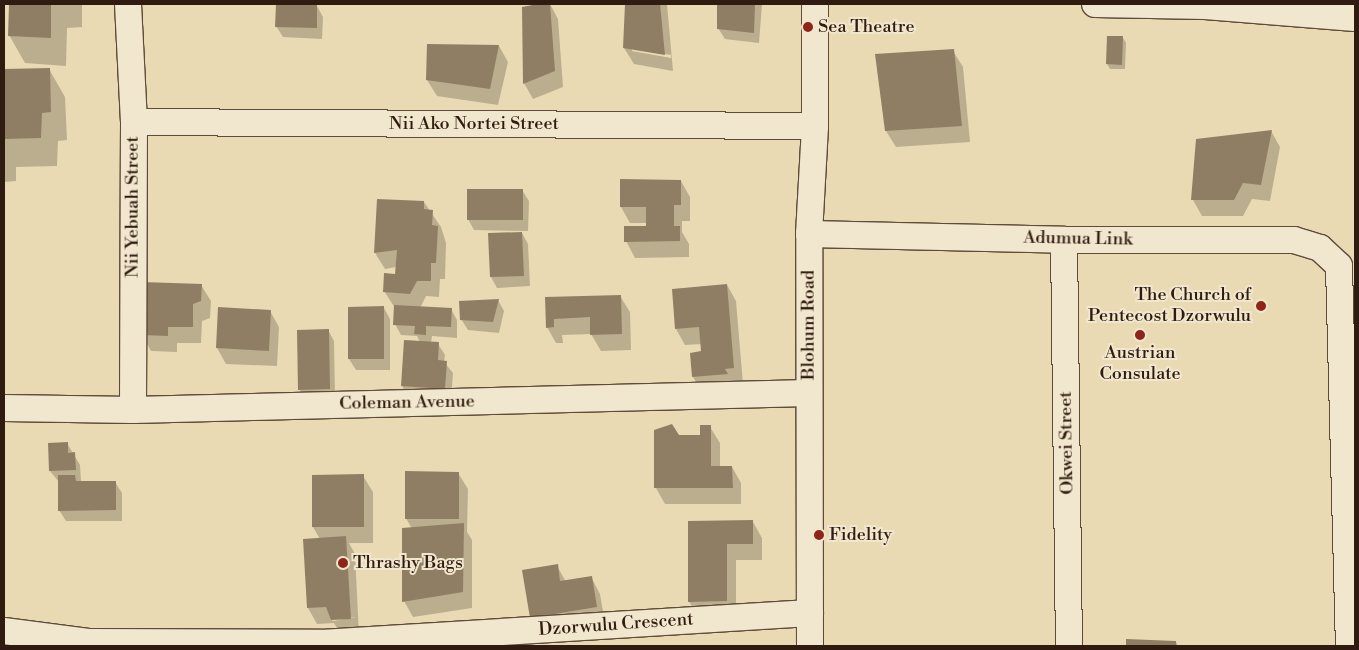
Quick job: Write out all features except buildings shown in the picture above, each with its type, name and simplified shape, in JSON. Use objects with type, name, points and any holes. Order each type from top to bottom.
[{"type":"street","name":"Nii Yebuah Street","points":[[128,4],[134,122],[133,410]]},
{"type":"street","name":"Blohum Road","points":[[810,646],[809,234],[815,126],[815,4]]},
{"type":"street","points":[[1095,4],[1205,6],[1348,13]]},
{"type":"street","name":"Nii Ako Nortei Street","points":[[134,122],[815,126]]},
{"type":"street","name":"Adumua Link","points":[[809,234],[1064,240],[1294,240],[1320,248],[1339,266],[1349,646]]},
{"type":"street","name":"Okwei Street","points":[[1064,240],[1069,646]]},
{"type":"street","name":"Coleman Avenue","points":[[4,408],[133,410],[809,393]]},
{"type":"street","name":"Dzorwulu Crescent","points":[[6,634],[90,644],[322,643],[531,638],[810,612]]},
{"type":"place","name":"Sea Theatre","points":[[808,27]]},
{"type":"place","name":"The Church of Pentecost Dzorwulu","points":[[1261,306]]},
{"type":"place","name":"Austrian Consulate","points":[[1140,335]]},
{"type":"place","name":"Fidelity","points":[[819,535]]},
{"type":"place","name":"Thrashy Bags","points":[[343,563]]}]
